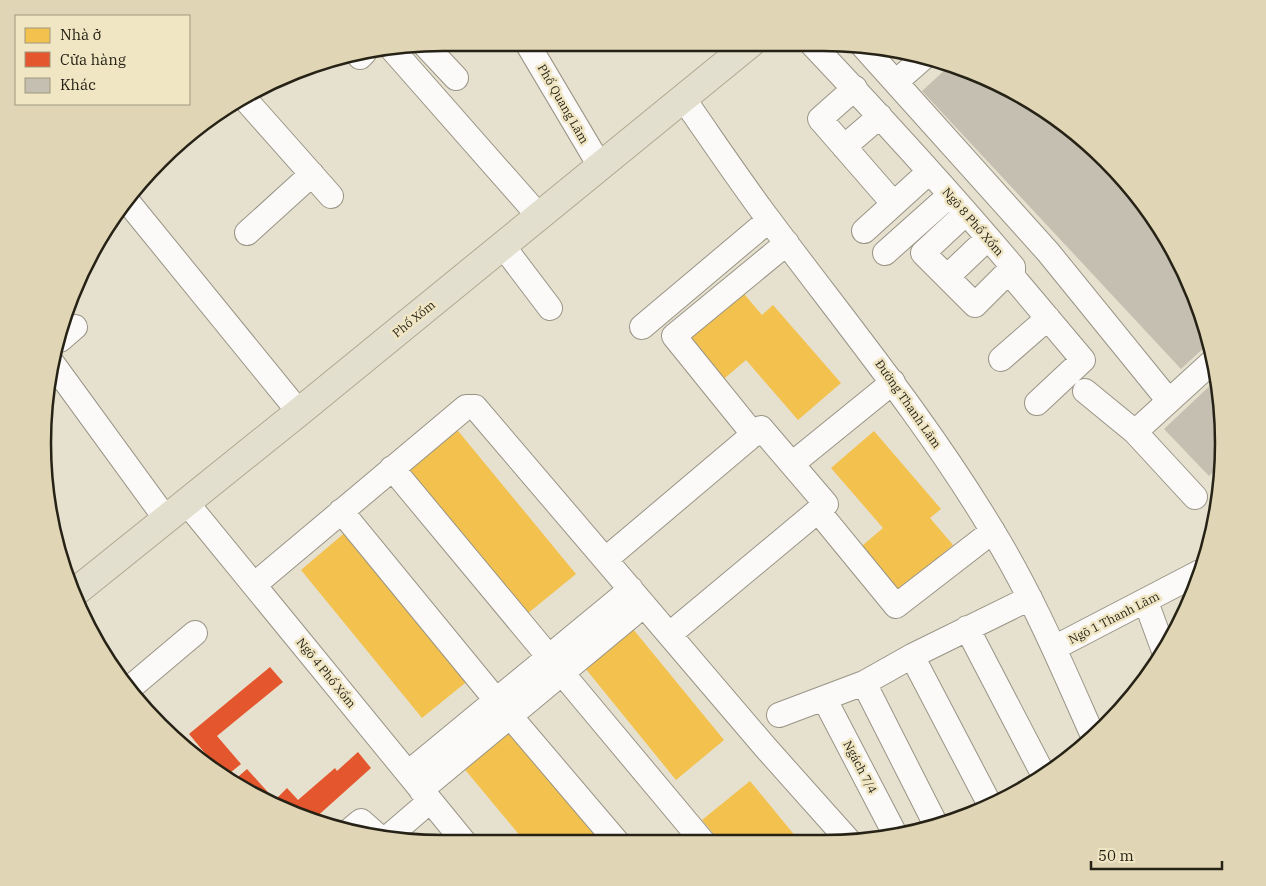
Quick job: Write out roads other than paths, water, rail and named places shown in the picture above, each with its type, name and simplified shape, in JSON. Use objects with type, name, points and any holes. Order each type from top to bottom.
[{"type":"highway","name":"Phố Xốm","points":[[79,589],[503,246],[740,51]]},
{"type":"street","points":[[431,51],[456,78]]},
{"type":"street","name":"Phố Quang Lãm","points":[[532,51],[600,166]]},
{"type":"street","name":"Ngõ 8 Phố Xốm","points":[[820,51],[950,194],[1013,267],[1013,277],[1083,360],[1037,403]]},
{"type":"street","points":[[397,54],[539,216]]},
{"type":"street","points":[[871,55],[897,81],[1048,252],[1169,401]]},
{"type":"street","points":[[897,81],[917,63]]},
{"type":"street","points":[[855,88],[820,119],[887,196]]},
{"type":"street","name":"Đường Thanh Lãm","points":[[682,98],[769,220],[893,382],[953,468],[993,531],[1030,598],[1090,729]]},
{"type":"street","points":[[249,103],[331,196]]},
{"type":"street","points":[[844,147],[880,116]]},
{"type":"street","points":[[864,230],[929,172]]},
{"type":"street","points":[[247,234],[312,174]]},
{"type":"street","points":[[885,253],[950,194]]},
{"type":"street","points":[[131,206],[299,412]]},
{"type":"street","points":[[966,213],[923,253],[975,305],[1013,267]]},
{"type":"street","points":[[642,328],[769,220]]},
{"type":"street","points":[[947,277],[988,238]]},
{"type":"street","points":[[754,435],[674,336],[787,243]]},
{"type":"street","points":[[503,246],[550,308]]},
{"type":"street","points":[[1001,359],[1048,318]]},
{"type":"street","points":[[1135,432],[1207,366]]},
{"type":"street","name":"Ngõ 4 Phố Xốm","points":[[58,371],[176,511],[254,585],[458,835]]},
{"type":"street","points":[[792,464],[893,382]]},
{"type":"street","points":[[1084,391],[1135,432],[1196,497]]},
{"type":"street","points":[[254,585],[466,407],[474,407],[766,748],[843,834]]},
{"type":"street","points":[[606,560],[761,428],[826,504],[670,634]]},
{"type":"street","points":[[392,468],[697,835]]},
{"type":"street","points":[[342,511],[503,708],[610,835]]},
{"type":"street","points":[[818,511],[896,606],[993,531]]},
{"type":"street","name":"Ngõ 1 Thanh Lãm","points":[[1054,648],[1191,577]]},
{"type":"street","points":[[392,831],[420,788],[503,708],[637,597]]},
{"type":"street","points":[[779,715],[864,684],[912,656],[1030,598]]},
{"type":"street","points":[[1146,602],[1161,642]]},
{"type":"street","points":[[967,628],[1041,769]]},
{"type":"street","points":[[134,684],[195,633]]},
{"type":"street","points":[[912,656],[986,799]]},
{"type":"street","points":[[864,684],[932,819]]},
{"type":"street","name":"Ngách 7/4","points":[[824,698],[892,828]]},
{"type":"street","points":[[357,825],[361,821],[367,827]]}]
